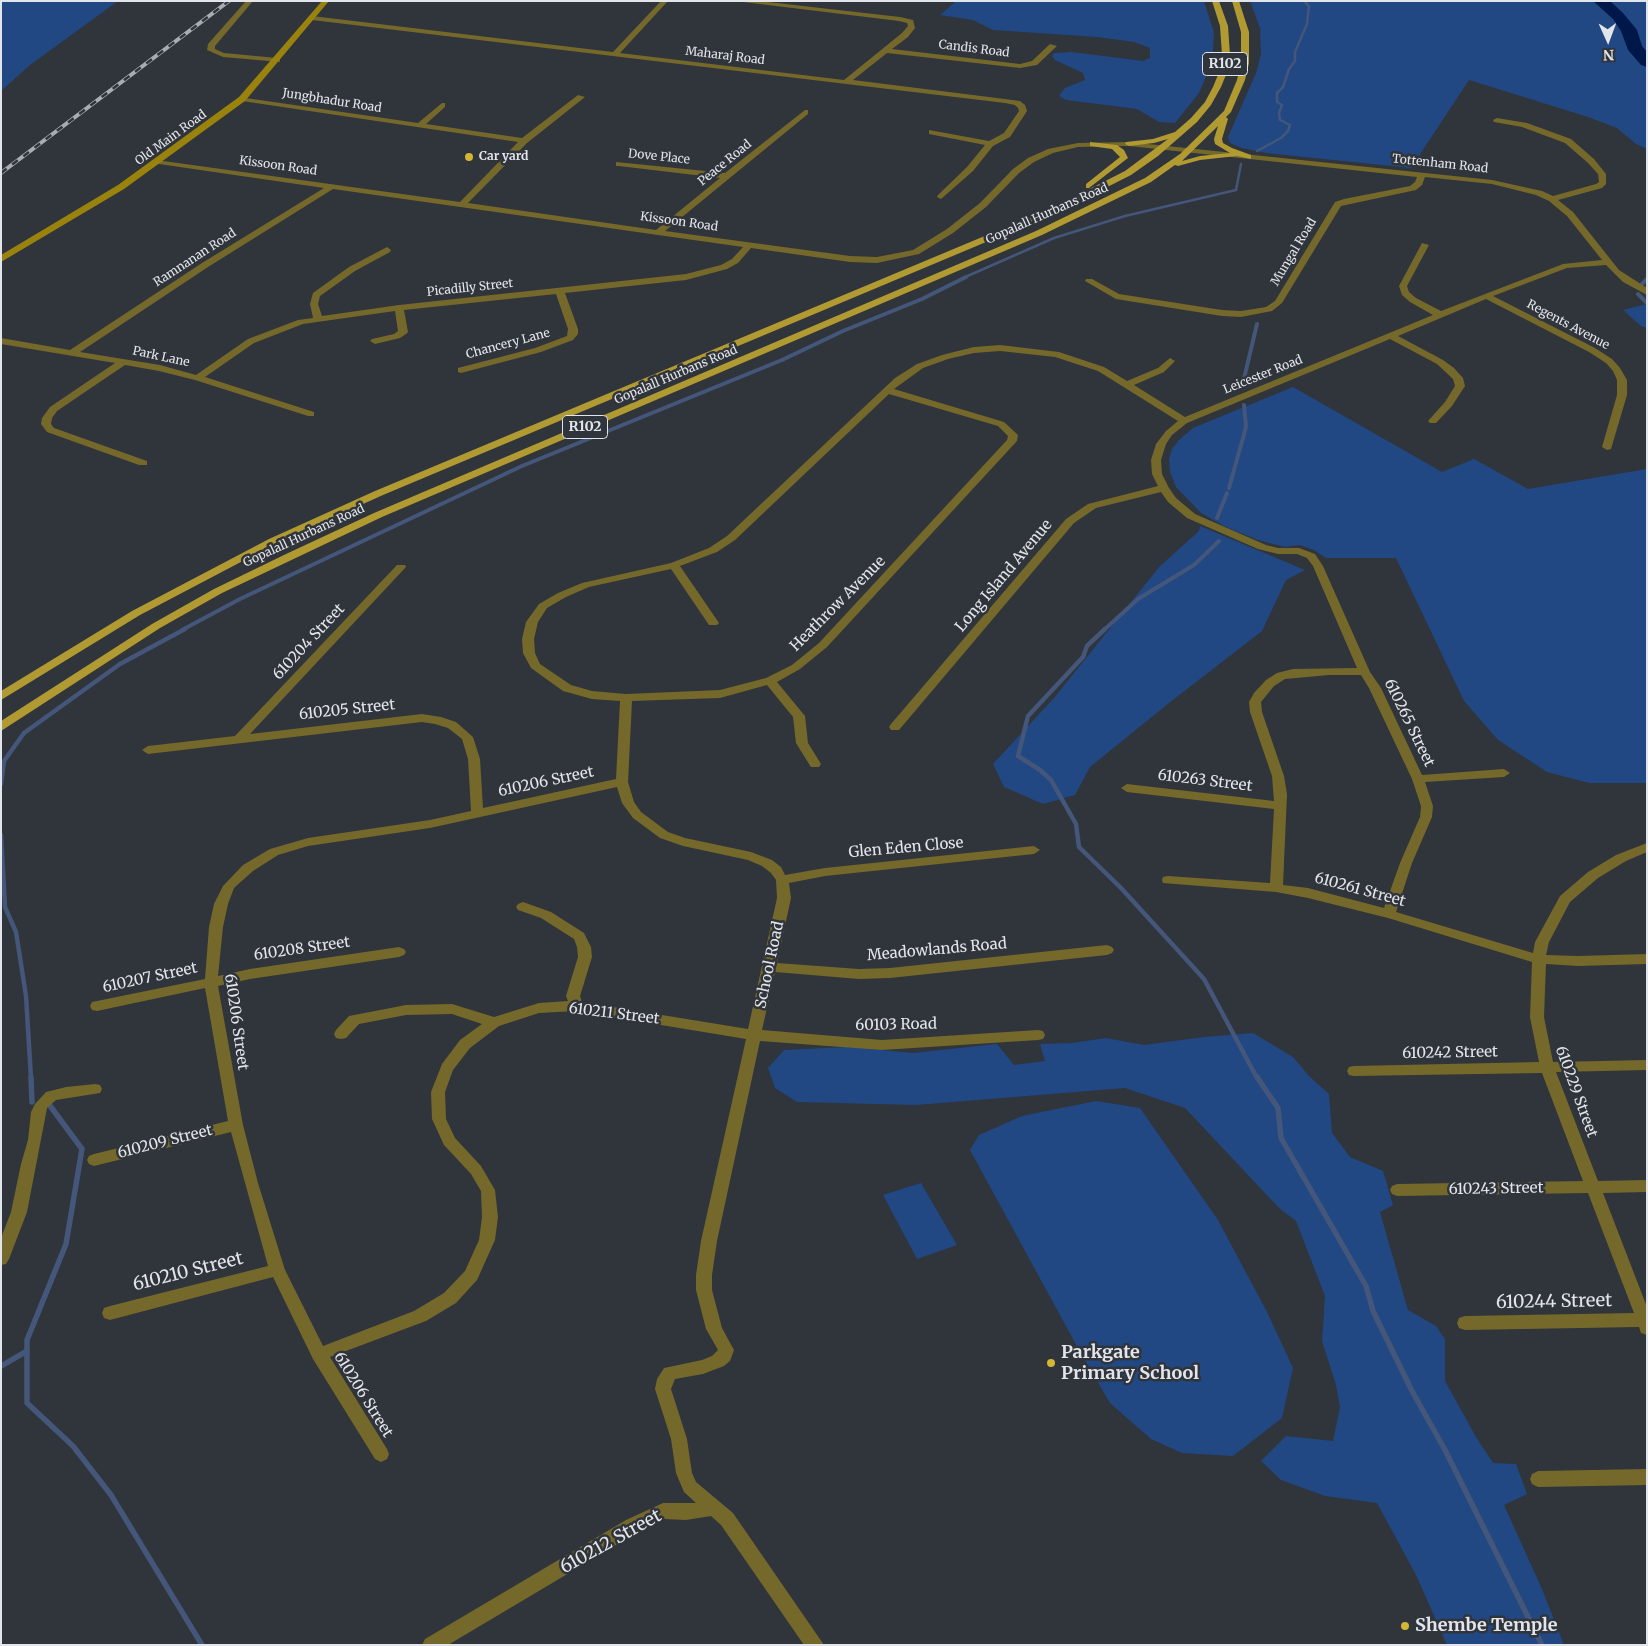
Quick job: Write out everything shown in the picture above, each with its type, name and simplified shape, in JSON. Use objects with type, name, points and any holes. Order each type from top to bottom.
[{"type":"main road","name":"Gopalall Hurbans Road","points":[[1,696],[136,613],[273,541],[388,490],[1057,209],[1128,173],[1163,147],[1194,120],[1208,103],[1224,70],[1226,55],[1224,26],[1216,1]]},
{"type":"main road","name":"Gopalall Hurbans Road","points":[[1,726],[156,626],[218,591],[290,556],[386,512],[1084,213],[1158,174],[1190,150],[1212,130],[1227,112],[1241,80],[1245,63],[1245,32],[1235,1]]},
{"type":"main road","points":[[1227,112],[1218,139],[1219,144],[1248,157]]},
{"type":"main road","points":[[1129,144],[1154,141],[1179,132]]},
{"type":"main road","points":[[1057,209],[1110,171],[1124,158],[1121,152],[1114,147],[1093,144]]},
{"type":"main road","points":[[1158,174],[1181,162],[1192,159],[1234,155]]},
{"type":"street","points":[[250,1],[211,46],[211,50],[223,55],[277,60]]},
{"type":"street","name":"Old Main Road","points":[[1,259],[159,162],[242,99],[326,1]]},
{"type":"street","points":[[615,54],[664,1]]},
{"type":"street","points":[[738,1],[900,19],[910,22],[911,29],[846,82]]},
{"type":"street","name":"Maharaj Road","points":[[312,18],[1005,101],[1022,106],[1024,111],[1007,135],[990,144]]},
{"type":"street","name":"Candis Road","points":[[884,50],[1020,66],[1034,64],[1053,46]]},
{"type":"street","points":[[462,204],[524,141],[581,97]]},
{"type":"street","name":"Jungbhadur Road","points":[[242,99],[524,141]]},
{"type":"street","points":[[419,126],[442,105]]},
{"type":"street","name":"Peace Road","points":[[658,232],[805,112]]},
{"type":"street","points":[[1497,120],[1524,125],[1568,142],[1591,161],[1602,174],[1603,182],[1599,186],[1552,199]]},
{"type":"street","points":[[932,132],[990,144],[970,169],[941,197]]},
{"type":"street","name":"Kissoon Road","points":[[159,162],[850,259],[877,260],[916,252],[967,220],[1016,171],[1031,160],[1051,151],[1093,144],[1129,144],[1190,150]]},
{"type":"street","name":"Tottenham Road","points":[[1190,150],[1516,186],[1539,193],[1552,199],[1570,214],[1606,262],[1626,280],[1647,292]]},
{"type":"street","name":"Dove Place","points":[[619,164],[726,176]]},
{"type":"street","name":"Mungal Road","points":[[1089,281],[1116,296],[1140,301],[1222,313],[1248,313],[1269,309],[1278,303],[1338,204],[1344,201],[1413,188],[1419,183],[1422,175]]},
{"type":"street","name":"Ramnanan Road","points":[[73,352],[332,186]]},
{"type":"street","name":"Picadilly Street","points":[[198,378],[251,341],[301,322],[318,318],[399,308],[686,277],[724,268],[735,261],[749,245]]},
{"type":"street","points":[[1425,245],[1403,286],[1405,294],[1412,300],[1441,315]]},
{"type":"street","points":[[318,318],[314,304],[316,295],[352,269],[387,250]]},
{"type":"street","name":"Leicester Road","points":[[1364,672],[1314,561],[1307,554],[1299,551],[1270,550],[1224,532],[1191,516],[1172,500],[1157,474],[1156,460],[1160,444],[1169,433],[1184,422],[1486,296],[1566,266],[1606,262]]},
{"type":"street","name":"Chancery Lane","points":[[462,370],[538,350],[570,338],[573,334],[573,329],[560,291]]},
{"type":"street","name":"Regents Avenue","points":[[1486,296],[1592,350],[1609,361],[1618,370],[1622,380],[1622,395],[1607,447]]},
{"type":"street","points":[[375,341],[397,336],[403,332],[399,308]]},
{"type":"street","points":[[1391,336],[1440,362],[1458,378],[1460,386],[1449,404],[1433,421]]},
{"type":"street","name":"Park Lane","points":[[1,341],[124,361],[198,378],[312,414]]},
{"type":"street","name":"Heathrow Avenue","points":[[886,390],[1001,424],[1013,435],[1012,442],[823,645],[796,667],[770,681],[720,694],[626,698],[592,695],[567,688],[535,666],[528,646],[532,622],[544,606],[562,595],[586,585],[674,565],[696,558],[731,538],[886,390],[920,366],[945,357],[974,350],[1000,348],[1056,354],[1076,359],[1101,369],[1184,422]]},
{"type":"street","points":[[124,361],[53,409],[46,418],[46,424],[50,430],[142,463]]},
{"type":"street","points":[[1127,385],[1162,370],[1170,361]]},
{"type":"street","name":"Long Island Avenue","points":[[895,727],[1070,521],[1092,506],[1164,488]]},
{"type":"street","points":[[674,565],[713,623]]},
{"type":"street","name":"610204 Street","points":[[239,739],[402,567]]},
{"type":"street","name":"610265 Street","points":[[1276,888],[1281,794],[1278,776],[1256,712],[1255,702],[1260,692],[1281,676],[1293,673],[1329,671],[1364,672],[1375,688],[1418,779],[1427,806],[1426,817],[1406,863],[1388,914]]},
{"type":"street","points":[[770,681],[799,716],[802,743],[816,764]]},
{"type":"street","points":[[626,698],[622,782],[628,803],[637,815],[664,835],[683,842],[751,856],[767,863],[776,870],[782,880]]},
{"type":"street","name":"610205 Street","points":[[148,750],[422,718],[452,724],[468,737],[474,759],[477,814]]},
{"type":"street","points":[[1418,779],[1504,773]]},
{"type":"street","name":"610206 Street","points":[[381,1454],[319,1354],[277,1270],[236,1124],[211,982],[216,927],[221,904],[229,886],[248,868],[274,852],[308,842],[430,824],[622,782]]},
{"type":"street","name":"610263 Street","points":[[1127,788],[1280,806]]},
{"type":"street","name":"610229 Street","points":[[1646,1323],[1547,1067],[1537,1017],[1539,959],[1542,942],[1565,899],[1593,874],[1621,858],[1647,847]]},
{"type":"street","name":"Glen Eden Close","points":[[782,880],[825,872],[1034,850]]},
{"type":"street","name":"School Road","points":[[714,1508],[690,1487],[684,1473],[679,1439],[663,1389],[665,1379],[670,1374],[703,1367],[718,1361],[724,1356],[726,1350],[714,1329],[704,1290],[704,1275],[784,898],[782,880]]},
{"type":"street","name":"610261 Street","points":[[1168,880],[1276,888],[1308,893],[1388,914],[1539,959],[1578,961],[1647,959]]},
{"type":"street","points":[[522,907],[546,915],[579,936],[584,947],[585,957],[573,996],[576,1006]]},
{"type":"street","name":"Meadowlands Road","points":[[770,968],[859,974],[890,973],[1107,950]]},
{"type":"street","name":"610208 Street","points":[[211,982],[250,974],[399,952]]},
{"type":"street","name":"610207 Street","points":[[97,1006],[211,982]]},
{"type":"street","name":"610211 Street","points":[[319,1354],[420,1316],[450,1298],[471,1275],[488,1240],[490,1217],[488,1190],[476,1170],[450,1141],[440,1118],[438,1092],[447,1068],[465,1044],[494,1022],[539,1008],[576,1006],[755,1034]]},
{"type":"street","points":[[341,1034],[354,1020],[406,1010],[452,1009],[494,1022]]},
{"type":"street","name":"60103 Road","points":[[755,1034],[882,1045],[1038,1035]]},
{"type":"street","name":"610242 Street","points":[[1354,1071],[1647,1065]]},
{"type":"street","points":[[1,1260],[19,1212],[28,1164],[35,1140],[38,1112],[42,1104],[51,1096],[66,1092],[95,1089]]},
{"type":"street","name":"610209 Street","points":[[94,1160],[236,1124]]},
{"type":"street","name":"610243 Street","points":[[1397,1190],[1647,1186]]},
{"type":"street","name":"610210 Street","points":[[110,1313],[277,1270]]},
{"type":"street","name":"610244 Street","points":[[1465,1323],[1646,1323]]},
{"type":"street","points":[[1538,1479],[1647,1477]]},
{"type":"street","points":[[714,1508],[727,1519],[810,1638]]},
{"type":"street","name":"610212 Street","points":[[432,1645],[632,1526],[663,1511],[686,1512],[714,1508]]},
{"type":"shaded area","points":[[1,1],[118,1],[30,65],[1,91]]},
{"type":"shaded area","points":[[956,1],[1204,1],[1214,33],[1212,63],[1199,93],[1175,123],[1159,122],[1137,109],[1066,100],[1059,96],[1065,88],[1085,80],[1083,73],[1055,60],[1052,56],[1054,53],[1072,52],[1143,61],[1150,58],[1150,48],[1134,42],[1097,37],[993,30],[973,20],[940,15]]},
{"type":"shaded area","points":[[1250,1],[1647,1],[1647,149],[1636,144],[1617,128],[1588,117],[1469,80],[1411,168],[1266,153],[1242,148],[1230,143],[1228,137],[1256,73],[1261,54],[1260,28]]},
{"type":"shaded area","points":[[1647,304],[1647,328],[1641,326],[1623,310]]},
{"type":"shaded area","points":[[1293,387],[1442,472],[1474,459],[1528,489],[1647,469],[1647,783],[1589,783],[1547,772],[1498,740],[1464,701],[1396,558],[1326,558],[1314,550],[1300,545],[1285,547],[1258,540],[1226,527],[1201,513],[1176,487],[1170,472],[1169,459],[1172,449],[1193,428]]},
{"type":"shaded area","points":[[1200,526],[1305,570],[1286,580],[1262,631],[1090,767],[1075,795],[1043,804],[1004,787],[993,764],[1054,698],[1160,566],[1199,531]]},
{"type":"shaded area","points":[[1253,1033],[1293,1057],[1309,1076],[1329,1094],[1332,1133],[1350,1157],[1383,1171],[1393,1205],[1380,1212],[1408,1310],[1436,1326],[1445,1339],[1445,1381],[1476,1437],[1493,1463],[1516,1464],[1527,1494],[1504,1505],[1542,1589],[1564,1645],[1447,1645],[1416,1575],[1377,1503],[1325,1496],[1281,1480],[1261,1461],[1286,1436],[1333,1441],[1340,1407],[1336,1385],[1322,1341],[1325,1296],[1296,1221],[1279,1208],[1185,1108],[1125,1088],[916,1105],[797,1102],[775,1088],[768,1068],[784,1050],[847,1047],[913,1053],[997,1044],[1014,1065],[1045,1061],[1040,1044],[1072,1043],[1106,1038],[1144,1045]]},
{"type":"shaded area","points":[[1096,1101],[1140,1108],[1218,1220],[1267,1312],[1293,1368],[1282,1418],[1233,1456],[1182,1453],[1151,1439],[1110,1403],[970,1150],[979,1135],[1022,1116]]},
{"type":"shaded area","points":[[921,1183],[957,1245],[917,1259],[883,1195]]},
{"type":"waterway","points":[[1257,151],[1281,138],[1288,131],[1290,125],[1280,120],[1279,113],[1282,105],[1277,102],[1277,93],[1283,87],[1289,69],[1295,61],[1295,52],[1307,24],[1309,6],[1304,1]]},
{"type":"waterway","points":[[1600,1],[1618,16],[1629,30],[1634,47],[1647,62]]},
{"type":"waterway","points":[[963,278],[1054,238],[1125,216],[1236,190],[1241,164]]},
{"type":"waterway","points":[[182,630],[240,599],[522,466],[782,360],[843,331],[922,299],[966,277]]},
{"type":"waterway","points":[[1642,284],[1647,279]]},
{"type":"waterway","points":[[1638,294],[1647,303]]},
{"type":"waterway","points":[[1242,387],[1257,324]]},
{"type":"waterway","points":[[1229,488],[1246,427],[1244,405]]},
{"type":"waterway","points":[[1217,518],[1227,493]]},
{"type":"waterway","points":[[1104,630],[1138,599],[1194,565],[1219,541]]},
{"type":"waterway","points":[[1,784],[4,761],[24,733],[120,664],[185,629]]},
{"type":"waterway","points":[[1105,629],[1087,646],[1083,657],[1028,716],[1018,756],[1040,770],[1051,780],[1076,824],[1079,847],[1121,888],[1204,979],[1257,1078]]},
{"type":"waterway","points":[[1,835],[5,907],[16,932],[26,996],[31,1078]]},
{"type":"waterway","points":[[31,1077],[32,1102]]},
{"type":"waterway","points":[[1257,1077],[1278,1108],[1281,1138],[1366,1286],[1373,1311],[1412,1391],[1445,1450],[1542,1645]]},
{"type":"waterway","points":[[27,1351],[27,1340],[66,1244],[82,1149],[48,1103]]},
{"type":"waterway","points":[[1,1366],[27,1351]]},
{"type":"waterway","points":[[27,1351],[27,1403],[73,1446],[111,1495],[202,1645]]},
{"type":"railway","points":[[1,173],[229,1]]},
{"type":"place","name":"Car yard","points":[[469,157]]},
{"type":"place","name":"Parkgate Primary School","points":[[1051,1363]]},
{"type":"place","name":"Shembe Temple","points":[[1405,1626]]}]
